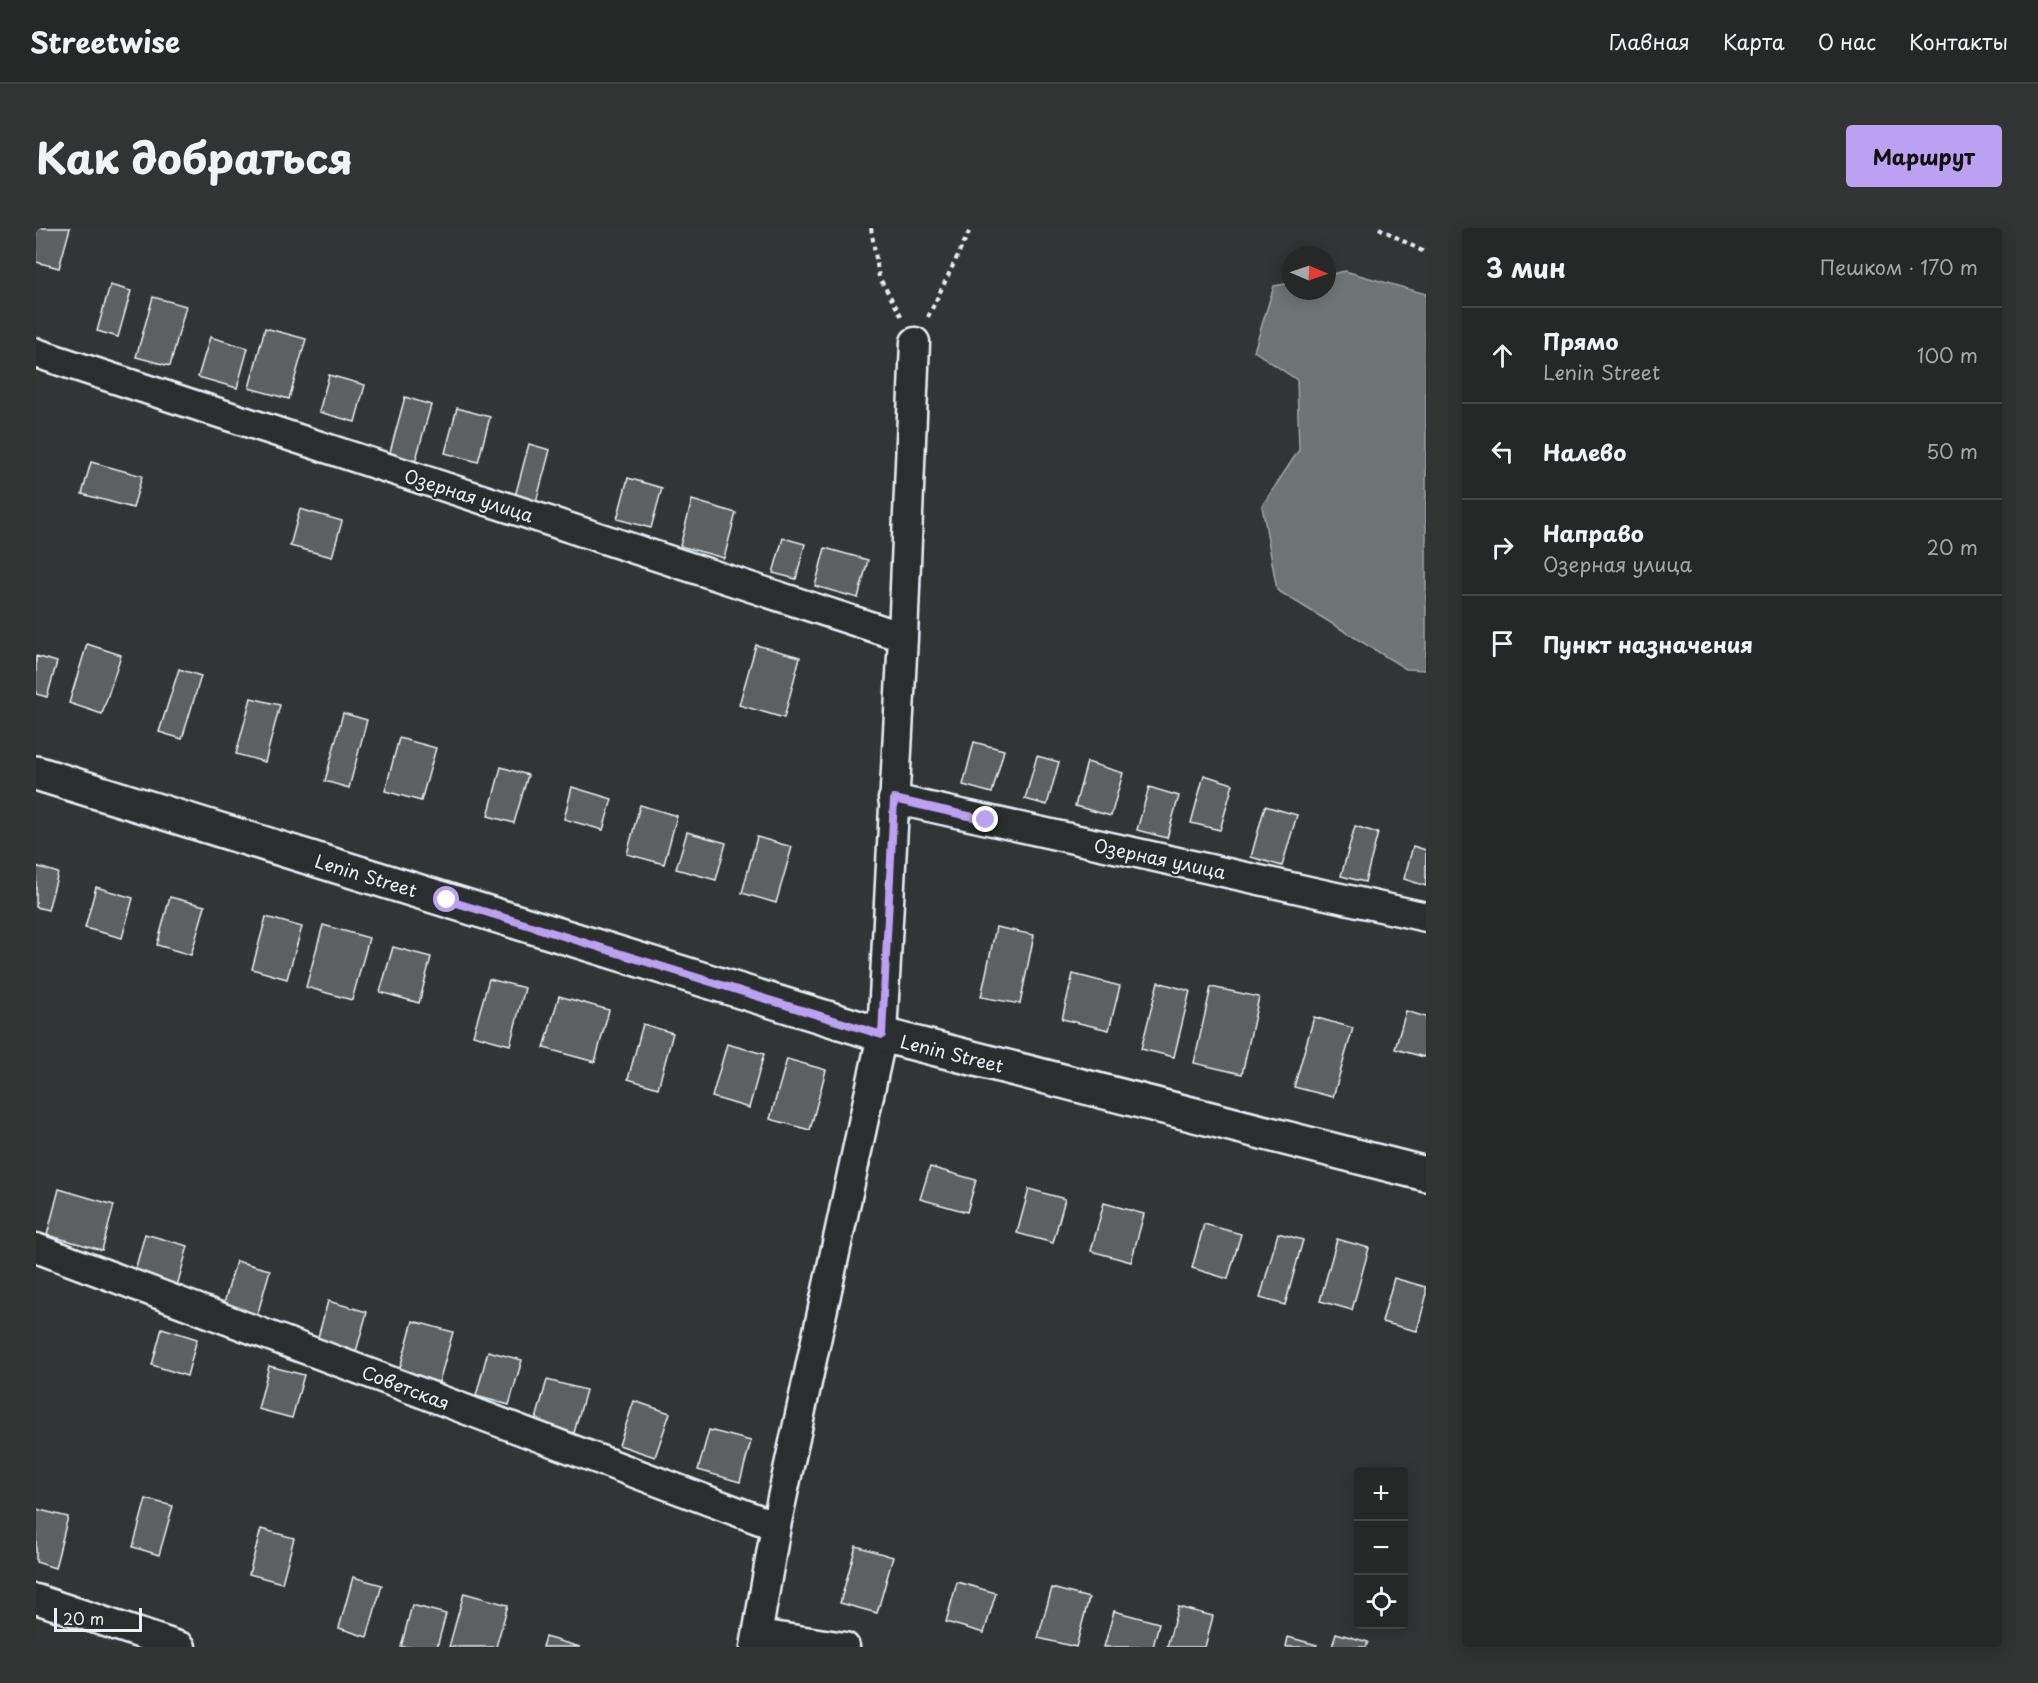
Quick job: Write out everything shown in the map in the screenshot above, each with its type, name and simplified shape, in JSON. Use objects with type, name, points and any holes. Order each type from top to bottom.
[{"type":"street","points":[[845,1647],[757,1641],[776,1526],[882,1035],[903,637],[915,342]]},
{"type":"street","name":"Озерная улица","points":[[36,354],[903,637]]},
{"type":"street","name":"Lenin Street","points":[[36,773],[882,1035],[1426,1174]]},
{"type":"street","name":"Озерная улица","points":[[894,799],[1426,917]]},
{"type":"street","name":"Советская","points":[[36,1248],[776,1526]]},
{"type":"street","points":[[36,1599],[181,1647]]},
{"type":"path","points":[[871,228],[879,277],[915,342]]},
{"type":"path","points":[[915,342],[971,228]]},
{"type":"path","points":[[1379,228],[1426,253]]},
{"type":"shaded area","points":[[1345,271],[1426,294],[1426,670],[1406,669],[1277,590],[1262,506],[1299,450],[1297,380],[1254,351],[1274,286],[1282,285],[1282,300],[1336,300],[1336,273]]},
{"type":"building","points":[[36,228],[70,228],[59,268],[36,262]]},
{"type":"building","points":[[110,285],[131,291],[118,337],[97,331]]},
{"type":"building","points":[[153,297],[186,306],[170,366],[136,357]]},
{"type":"building","points":[[265,328],[306,339],[289,399],[249,388]]},
{"type":"building","points":[[210,337],[248,348],[237,388],[198,377]]},
{"type":"building","points":[[329,375],[365,385],[355,422],[319,412]]},
{"type":"building","points":[[405,397],[431,405],[413,470],[387,463]]},
{"type":"building","points":[[457,408],[490,417],[478,462],[445,453]]},
{"type":"building","points":[[529,444],[550,450],[535,506],[514,500]]},
{"type":"building","points":[[91,462],[142,476],[133,508],[82,494]]},
{"type":"building","points":[[628,478],[662,488],[651,528],[617,519]]},
{"type":"building","points":[[692,500],[736,513],[724,558],[680,546]]},
{"type":"building","points":[[300,509],[342,521],[332,557],[290,546]]},
{"type":"building","points":[[783,538],[805,544],[796,579],[773,573]]},
{"type":"building","points":[[825,548],[868,560],[858,598],[815,586]]},
{"type":"building","points":[[87,644],[121,655],[102,714],[69,703]]},
{"type":"building","points":[[756,645],[800,657],[784,718],[739,705]]},
{"type":"building","points":[[36,656],[57,662],[47,697],[36,694]]},
{"type":"building","points":[[179,669],[201,676],[182,739],[159,732]]},
{"type":"building","points":[[251,698],[280,705],[265,762],[236,754]]},
{"type":"building","points":[[343,713],[367,720],[349,788],[325,781]]},
{"type":"building","points":[[399,738],[436,748],[421,801],[385,791]]},
{"type":"building","points":[[974,742],[1004,750],[992,793],[963,785]]},
{"type":"building","points":[[1037,756],[1059,762],[1047,805],[1025,799]]},
{"type":"building","points":[[1087,762],[1123,773],[1111,816],[1075,806]]},
{"type":"building","points":[[501,767],[528,775],[514,823],[488,816]]},
{"type":"building","points":[[1204,775],[1233,784],[1220,830],[1191,823]]},
{"type":"building","points":[[572,787],[612,799],[603,830],[564,819]]},
{"type":"building","points":[[1149,787],[1179,796],[1167,838],[1137,830]]},
{"type":"building","points":[[640,805],[677,816],[664,864],[627,854]]},
{"type":"building","points":[[1265,806],[1297,815],[1282,866],[1251,857]]},
{"type":"building","points":[[1355,826],[1378,833],[1365,882],[1341,876]]},
{"type":"building","points":[[687,832],[726,843],[716,880],[676,869]]},
{"type":"building","points":[[757,837],[792,847],[776,903],[742,893]]},
{"type":"building","points":[[1413,846],[1426,850],[1426,886],[1404,879]]},
{"type":"building","points":[[36,866],[58,873],[48,910],[36,907]]},
{"type":"building","points":[[96,887],[133,898],[122,938],[85,928]]},
{"type":"building","points":[[170,897],[205,906],[191,955],[157,945]]},
{"type":"building","points":[[266,917],[302,927],[287,979],[252,969]]},
{"type":"building","points":[[323,925],[369,938],[352,1000],[306,987]]},
{"type":"building","points":[[996,927],[1034,935],[1020,1004],[981,997]]},
{"type":"building","points":[[393,947],[431,957],[419,1003],[380,992]]},
{"type":"building","points":[[1073,974],[1120,986],[1109,1030],[1062,1019]]},
{"type":"building","points":[[489,979],[525,988],[510,1045],[473,1035]]},
{"type":"building","points":[[1158,982],[1190,991],[1174,1057],[1141,1049]]},
{"type":"building","points":[[1211,987],[1259,997],[1242,1074],[1194,1063]]},
{"type":"building","points":[[559,996],[609,1010],[595,1062],[544,1048]]},
{"type":"building","points":[[1406,1011],[1426,1017],[1424,1057],[1395,1049]]},
{"type":"building","points":[[1314,1017],[1353,1028],[1333,1097],[1294,1087]]},
{"type":"building","points":[[643,1024],[673,1033],[658,1088],[628,1079]]},
{"type":"building","points":[[727,1044],[764,1054],[749,1108],[712,1097]]},
{"type":"building","points":[[787,1059],[826,1070],[810,1130],[770,1119]]},
{"type":"building","points":[[930,1167],[976,1180],[967,1212],[920,1199]]},
{"type":"building","points":[[59,1189],[114,1205],[102,1250],[47,1235]]},
{"type":"building","points":[[1029,1189],[1065,1199],[1053,1243],[1017,1233]]},
{"type":"building","points":[[1104,1203],[1144,1214],[1131,1262],[1091,1251]]},
{"type":"building","points":[[1204,1224],[1241,1234],[1228,1279],[1192,1268]]},
{"type":"building","points":[[1278,1233],[1303,1240],[1285,1305],[1260,1298]]},
{"type":"building","points":[[145,1234],[188,1246],[177,1286],[134,1274]]},
{"type":"building","points":[[1337,1239],[1369,1248],[1352,1310],[1320,1301]]},
{"type":"building","points":[[236,1261],[270,1270],[257,1316],[223,1307]]},
{"type":"building","points":[[1394,1278],[1426,1287],[1426,1297],[1417,1331],[1382,1322]]},
{"type":"building","points":[[328,1301],[367,1312],[356,1352],[317,1341]]},
{"type":"building","points":[[413,1321],[453,1332],[439,1382],[399,1371]]},
{"type":"building","points":[[162,1328],[197,1339],[187,1376],[152,1365]]},
{"type":"building","points":[[488,1351],[522,1360],[509,1405],[476,1396]]},
{"type":"building","points":[[269,1366],[304,1375],[292,1418],[258,1409]]},
{"type":"building","points":[[547,1380],[586,1390],[574,1433],[535,1423]]},
{"type":"building","points":[[634,1401],[670,1413],[655,1457],[619,1445]]},
{"type":"building","points":[[709,1430],[751,1441],[740,1482],[698,1470]]},
{"type":"building","points":[[146,1499],[173,1506],[159,1555],[133,1547]]},
{"type":"building","points":[[36,1509],[68,1517],[55,1568],[36,1562]]},
{"type":"building","points":[[261,1529],[294,1538],[282,1583],[249,1574]]},
{"type":"building","points":[[856,1546],[893,1557],[877,1613],[840,1603]]},
{"type":"building","points":[[353,1577],[382,1585],[367,1637],[339,1628]]},
{"type":"building","points":[[957,1582],[996,1593],[984,1633],[946,1622]]},
{"type":"building","points":[[1052,1588],[1089,1598],[1076,1647],[1038,1638]]},
{"type":"building","points":[[464,1593],[508,1605],[496,1647],[449,1647]]},
{"type":"building","points":[[412,1605],[446,1614],[437,1647],[401,1647]]},
{"type":"building","points":[[1178,1607],[1213,1616],[1205,1647],[1167,1647]]},
{"type":"building","points":[[1114,1611],[1159,1623],[1153,1647],[1104,1647]]},
{"type":"building","points":[[1336,1633],[1368,1642],[1366,1647],[1332,1647]]},
{"type":"building","points":[[545,1637],[580,1647],[542,1647]]},
{"type":"building","points":[[1288,1637],[1317,1645],[1316,1647],[1286,1647]]},
{"type":"route","points":[[447,900],[882,1035],[894,799],[986,820]]}]
